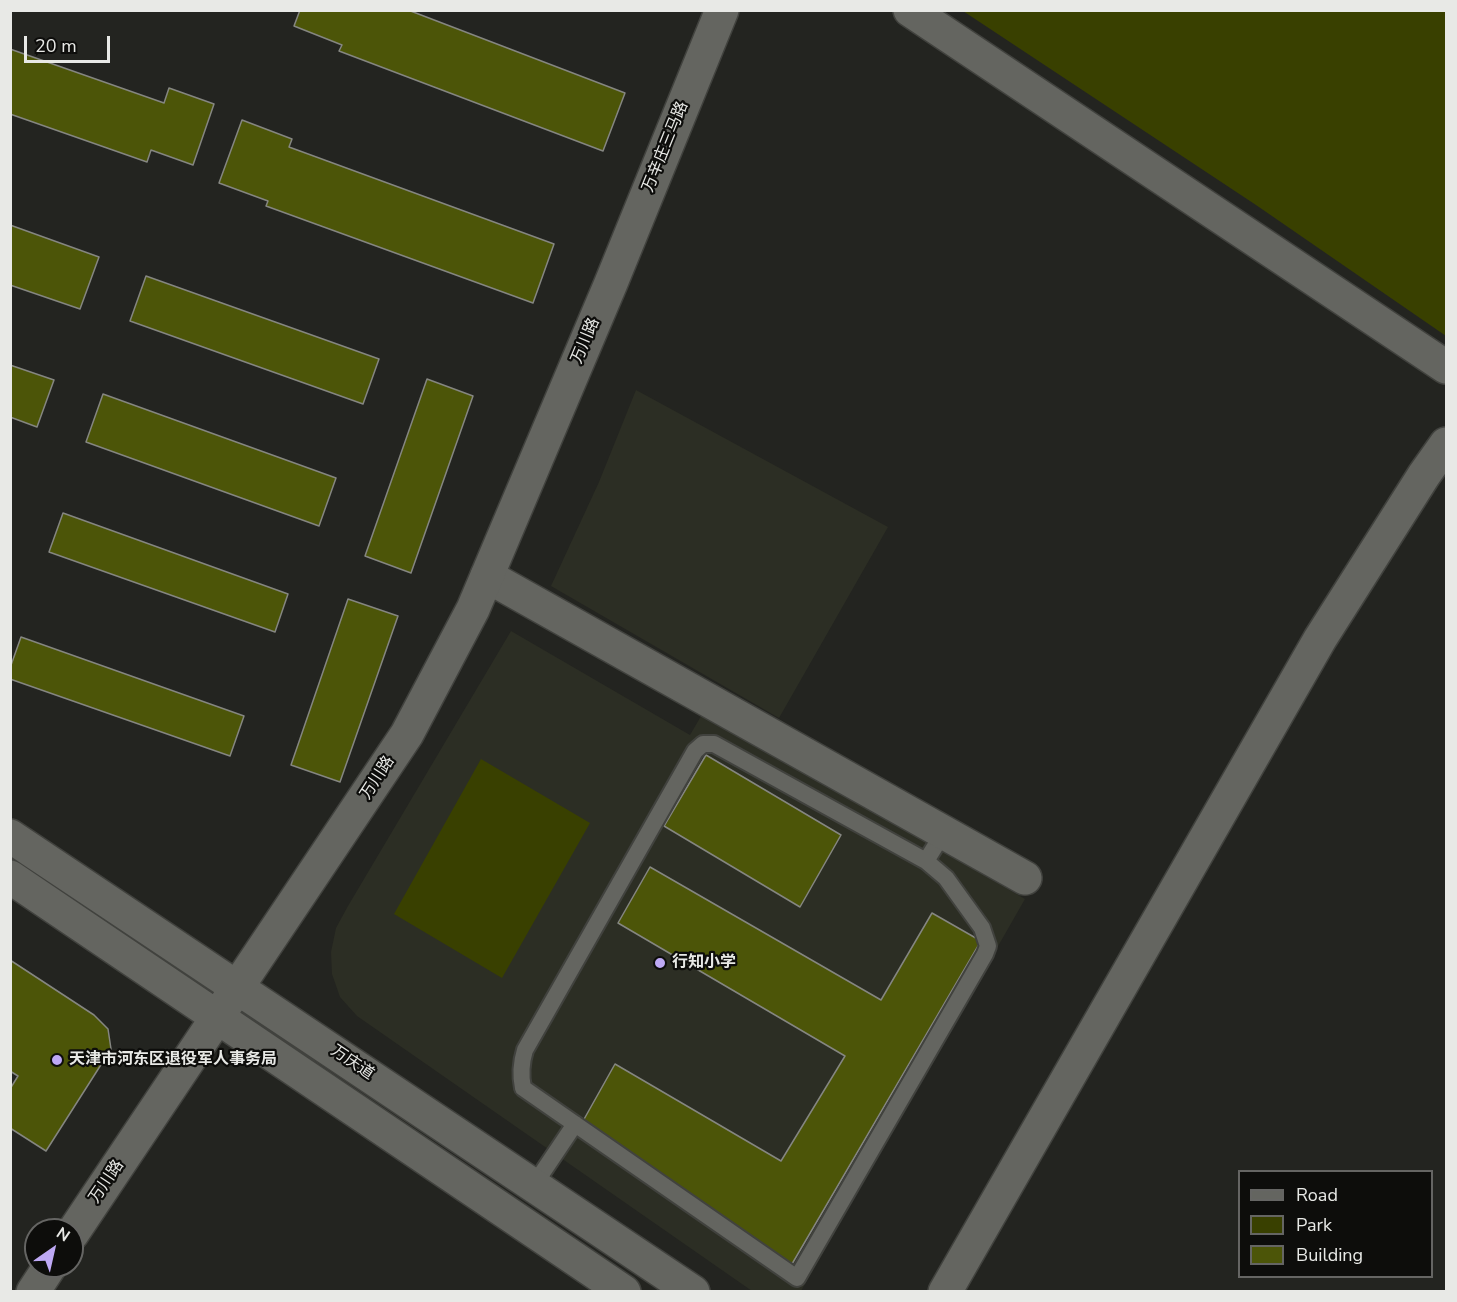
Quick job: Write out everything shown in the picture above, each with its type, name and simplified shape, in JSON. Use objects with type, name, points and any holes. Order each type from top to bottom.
[{"type":"street","name":"万辛庄三马路","points":[[611,283],[722,10]]},
{"type":"street","points":[[910,10],[1446,367]]},
{"type":"street","name":"万川路","points":[[83,1218],[407,734],[473,609],[611,283]]},
{"type":"street","points":[[945,1292],[1320,639],[1446,444]]},
{"type":"street","points":[[487,576],[1024,878]]},
{"type":"street","name":"万庆道","points":[[10,836],[693,1292]]},
{"type":"street","points":[[10,877],[624,1292]]},
{"type":"street","points":[[33,1292],[42,1278]]},
{"type":"lane","points":[[703,744],[714,744],[926,861],[946,878],[982,928],[988,946],[797,1278],[523,1088],[521,1063],[525,1050],[694,751],[703,744]]},
{"type":"lane","points":[[926,861],[944,832]]},
{"type":"lane","points":[[534,1185],[575,1124]]},
{"type":"shaded area","points":[[636,390],[888,527],[779,718],[551,586],[599,482]]},
{"type":"shaded area","name":"行知小学","points":[[511,631],[690,735],[704,711],[1025,899],[801,1291],[752,1291],[357,1016],[340,997],[332,974],[331,952],[336,928]]},
{"type":"green space","points":[[963,11],[1446,11],[1446,336],[1256,205]]},
{"type":"green space","points":[[481,759],[590,823],[502,978],[394,914]]},
{"type":"building","points":[[300,10],[408,10],[625,93],[603,151],[339,51],[342,45],[294,26]]},
{"type":"building","points":[[10,49],[164,103],[169,88],[214,104],[193,165],[151,150],[147,162],[10,114]]},
{"type":"building","points":[[242,120],[292,139],[289,147],[554,244],[533,303],[266,206],[268,201],[219,183]]},
{"type":"building","points":[[10,225],[99,257],[80,309],[10,285]]},
{"type":"building","points":[[146,276],[379,359],[363,404],[130,321]]},
{"type":"building","points":[[10,365],[54,380],[37,427],[10,417]]},
{"type":"building","points":[[427,379],[473,396],[411,573],[365,556]]},
{"type":"building","points":[[103,394],[336,478],[319,526],[86,442]]},
{"type":"building","points":[[63,513],[288,594],[275,632],[49,552]]},
{"type":"building","points":[[348,599],[398,616],[340,782],[291,765]]},
{"type":"building","points":[[21,637],[244,716],[230,756],[10,679],[10,668]]},
{"type":"building","points":[[706,755],[841,835],[800,907],[664,826]]},
{"type":"building","points":[[650,867],[881,1000],[932,913],[981,941],[792,1264],[583,1121],[615,1064],[781,1161],[845,1056],[618,923]]},
{"type":"building","name":"天津市河东区退役军人事务局","points":[[10,960],[94,1015],[108,1029],[111,1049],[46,1151],[10,1128],[10,1089],[18,1076],[10,1071]]},
{"type":"place","name":"行知小学","points":[[660,963]]},
{"type":"place","name":"天津市河东区退役军人事务局","points":[[57,1060]]}]
